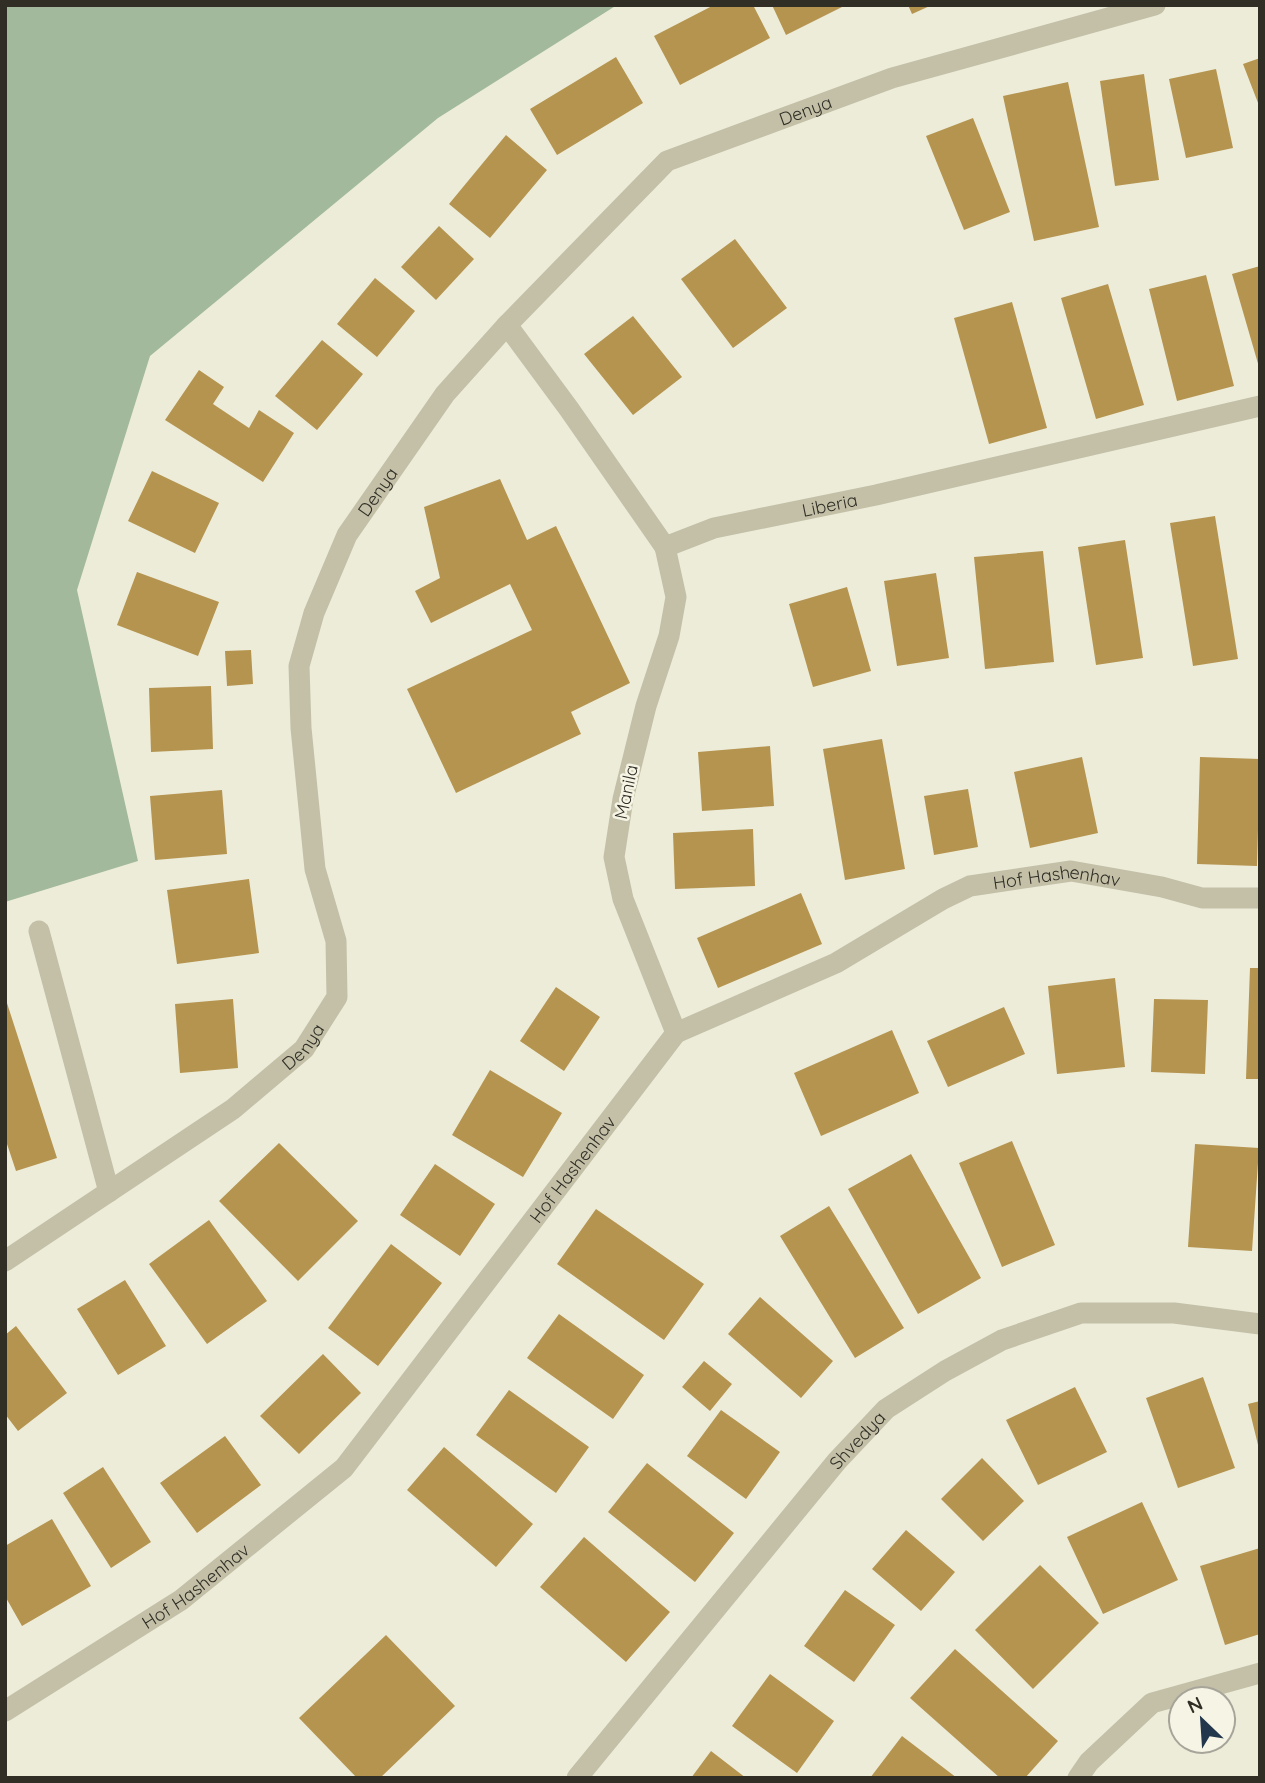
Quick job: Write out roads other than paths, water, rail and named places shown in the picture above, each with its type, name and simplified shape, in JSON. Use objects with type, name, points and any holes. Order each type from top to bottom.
[{"type":"street","name":"Denya","points":[[5,1261],[233,1109],[304,1049],[337,997],[336,941],[315,869],[301,728],[299,666],[314,613],[347,535],[445,394],[507,325],[667,161],[892,78],[1155,5]]},
{"type":"street","points":[[507,325],[665,547]]},
{"type":"street","name":"Liberia","points":[[665,547],[714,528],[876,495],[1260,406]]},
{"type":"street","name":"Manila","points":[[665,547],[676,597],[669,636],[646,706],[623,799],[614,857],[622,899],[676,1033]]},
{"type":"street","name":"Hof Hashenhav","points":[[5,1711],[181,1600],[344,1468],[676,1033],[836,964],[943,899],[970,886],[1071,871],[1162,887],[1202,898],[1260,898]]},
{"type":"street","points":[[39,931],[109,1192]]},
{"type":"street","name":"Shvedya","points":[[577,1778],[837,1461],[886,1409],[945,1371],[1002,1340],[1081,1313],[1174,1313],[1260,1324]]},
{"type":"street","points":[[1078,1778],[1089,1762],[1152,1703],[1260,1673]]}]
